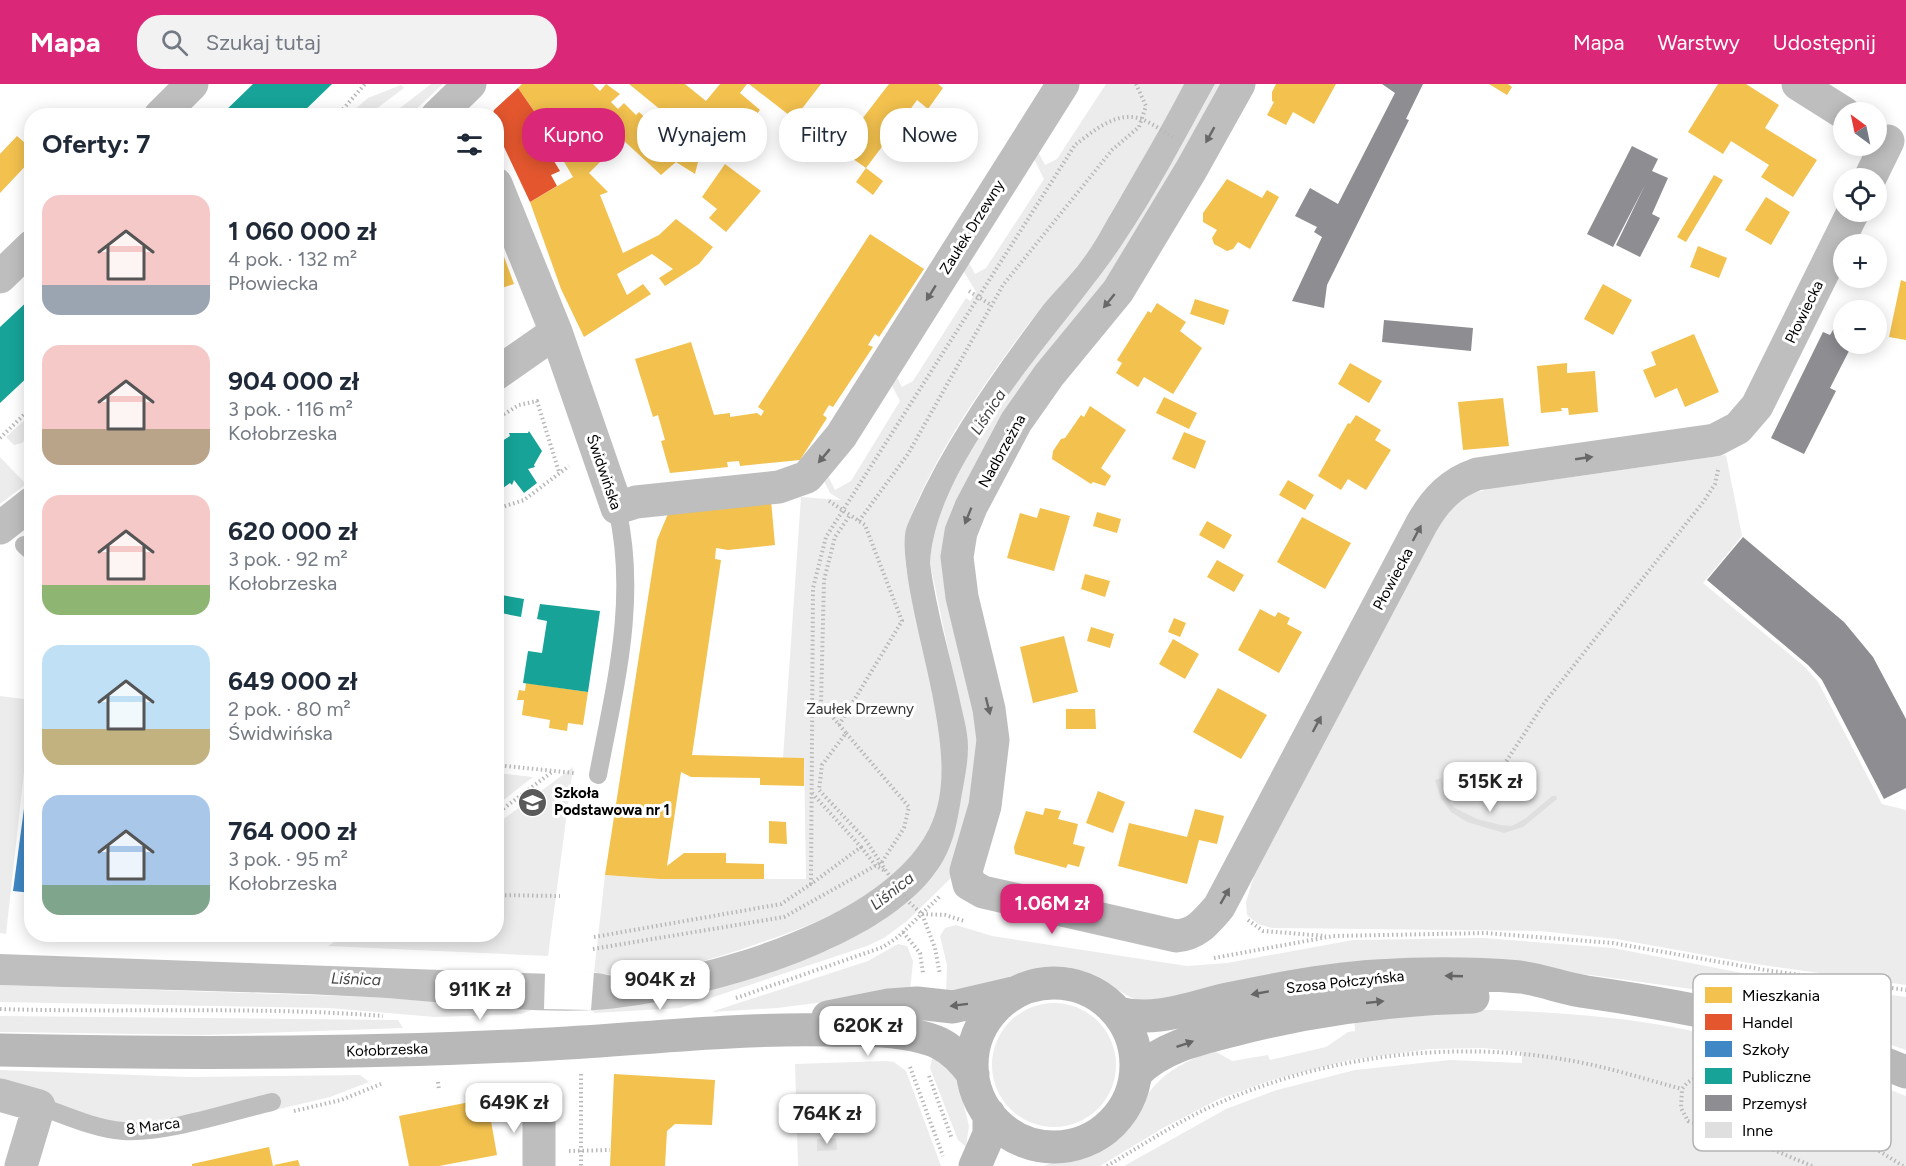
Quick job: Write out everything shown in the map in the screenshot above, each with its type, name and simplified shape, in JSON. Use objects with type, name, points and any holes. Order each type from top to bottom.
[{"type":"main road","name":"Szosa Połczyńska","points":[[1118,1013],[1137,1018],[1159,1017],[1230,998],[1315,982],[1376,976],[1522,977],[1574,990],[1693,1008]]},
{"type":"main road","points":[[1046,983],[1079,986],[1107,1002],[1118,1013],[1133,1042],[1136,1073],[1132,1091],[1114,1121],[1084,1141],[1050,1146],[1032,1144],[1016,1137],[989,1114],[975,1088],[972,1057],[982,1027],[990,1013],[1016,992],[1046,983]]},
{"type":"main road","name":"Szosa Połczyńska","points":[[1136,1073],[1151,1058],[1170,1049],[1219,1033],[1319,1010],[1374,1002],[1574,990]]},
{"type":"main road","name":"Kołobrzeska","points":[[773,1029],[889,1005],[917,1003],[953,1007],[983,1002],[1016,992]]},
{"type":"main road","name":"Kołobrzeska","points":[[0,1050],[157,1054],[376,1051],[550,1044],[773,1029],[891,1032],[928,1038],[952,1049],[973,1074]]},
{"type":"main road","name":"Szosa Połczyńska","points":[[1891,1066],[1906,1072]]},
{"type":"main road","points":[[975,1166],[989,1134],[989,1114]]},
{"type":"main road","points":[[1022,1166],[1050,1146]]},
{"type":"street","name":"Zaułek Drzewny","points":[[807,477],[841,436],[1063,84]]},
{"type":"street","name":"Nadbrzeżna","points":[[966,871],[985,806],[993,740],[989,709],[962,597],[957,558],[961,532],[971,507],[1016,422],[1049,375],[1118,291],[1191,170],[1239,84]]},
{"type":"street","points":[[1798,84],[1833,106]]},
{"type":"street","points":[[1876,168],[1890,143]]},
{"type":"street","name":"Świdwińska","points":[[504,204],[556,332],[617,508]]},
{"type":"street","name":"Płowiecka","points":[[966,871],[969,884],[982,892],[1176,936],[1193,932],[1205,924],[1219,907],[1234,882],[1422,523],[1443,494],[1458,482],[1477,474],[1715,440],[1738,428],[1757,406],[1848,222]]},
{"type":"street","points":[[0,277],[24,254]]},
{"type":"street","points":[[504,368],[556,332]]},
{"type":"street","points":[[617,508],[636,502],[779,487],[807,477]]},
{"type":"street","points":[[19,542],[24,527]]},
{"type":"street","name":"8 Marca","points":[[0,1095],[39,1106]]},
{"type":"street","points":[[539,1102],[539,1166]]},
{"type":"street","points":[[21,1166],[39,1106]]},
{"type":"lane","name":"Świdwińska","points":[[598,775],[619,660],[628,585],[624,538],[617,508]]},
{"type":"lane","name":"8 Marca","points":[[39,1106],[111,1129],[135,1131],[280,1107]]},
{"type":"path","points":[[344,108],[365,84]]},
{"type":"path","points":[[859,522],[908,454],[1003,285],[1112,150],[1139,127],[1146,106],[1136,84]]},
{"type":"path","points":[[811,885],[813,588],[826,537],[1075,145],[1105,122],[1142,119],[1178,141]]},
{"type":"path","points":[[504,414],[519,405],[537,401],[559,472],[524,501],[504,507]]},
{"type":"path","points":[[0,438],[24,415]]},
{"type":"path","points":[[1494,780],[1545,702],[1704,501],[1715,484],[1718,466],[1715,440]]},
{"type":"path","points":[[807,477],[818,494],[865,525],[902,621],[839,725]]},
{"type":"path","points":[[593,949],[784,917],[882,862],[904,828],[909,807],[821,704],[824,580],[835,537],[850,514]]},
{"type":"path","points":[[731,1000],[883,947],[898,937],[922,914],[910,903],[886,871],[866,839],[819,790],[822,765],[846,733]]},
{"type":"path","points":[[504,766],[598,775]]},
{"type":"path","points":[[504,808],[552,772]]},
{"type":"path","points":[[812,794],[876,866],[886,871]]},
{"type":"path","points":[[594,938],[781,904],[811,885],[861,847]]},
{"type":"path","points":[[1234,882],[1244,915],[1252,925],[1274,933],[1333,936]]},
{"type":"path","points":[[504,895],[560,896]]},
{"type":"path","points":[[0,1009],[102,1012],[329,1012],[390,1016]]},
{"type":"path","points":[[1107,1166],[1209,1108],[1282,1080],[1329,1067],[1407,1055],[1452,1052],[1522,1054],[1568,1060],[1682,1089]]},
{"type":"path","points":[[581,1067],[581,1166]]},
{"type":"path","points":[[429,1078],[437,1078],[439,1090]]},
{"type":"path","points":[[1693,1079],[1682,1089],[1681,1108],[1688,1121],[1693,1123]]},
{"type":"path","points":[[280,1107],[341,1100],[387,1083]]},
{"type":"path","points":[[1776,1151],[1812,1166]]},
{"type":"path","points":[[1879,1151],[1903,1166]]},
{"type":"green space","points":[[431,84],[443,84],[417,108],[400,108]]},
{"type":"green space","name":"Zaułek Drzewny","points":[[1106,84],[1184,84],[1089,251],[1023,331],[957,428],[916,504],[906,536],[908,576],[934,690],[941,740],[941,787],[937,809],[927,833],[913,855],[894,874],[873,891],[825,918],[757,944],[686,966],[637,974],[614,975],[594,972],[605,875],[660,879],[806,879],[804,758],[783,758],[801,497],[841,500],[830,493],[822,477],[826,472],[835,490],[851,481],[900,401],[888,378],[893,370],[902,387],[913,381],[966,298],[970,301],[976,292],[960,265],[965,256],[975,274],[986,268],[1044,179],[1032,155],[1036,148],[1045,165],[1057,159]]},
{"type":"green space","points":[[1215,84],[1224,84],[1130,250],[956,509],[979,755],[954,875],[907,921],[884,938],[867,946],[680,1008],[595,1013],[591,1010],[638,1004],[715,989],[767,974],[831,949],[894,912],[936,872],[961,798],[968,746],[930,563],[938,523],[954,482],[978,439],[1006,397],[1097,280],[1134,227]]},
{"type":"green space","points":[[401,85],[404,88],[377,108],[356,108],[368,98]]},
{"type":"green space","points":[[24,420],[24,441],[22,443],[14,445],[6,437]]},
{"type":"green space","points":[[1726,455],[1742,536],[1703,583],[1805,667],[1818,682],[1882,804],[1906,810],[1906,985],[1891,983],[1891,974],[1827,974],[1755,964],[1616,939],[1540,931],[1272,928],[1258,924],[1247,915],[1246,902],[1254,876],[1455,495],[1482,491],[1489,486],[1524,484]]},
{"type":"green space","points":[[0,457],[24,482],[24,486],[0,504]]},
{"type":"green space","points":[[0,696],[24,699],[24,772],[6,934],[0,933]]},
{"type":"green space","points":[[573,767],[548,956],[328,946],[334,942],[504,942],[504,819]]},
{"type":"green space","points":[[504,774],[533,777],[504,800]]},
{"type":"green space","points":[[956,925],[992,936],[1187,966],[1227,963],[1353,940],[1483,938],[1613,948],[1747,974],[1693,974],[1693,989],[1591,975],[1496,966],[1141,1003],[1087,973],[1045,968],[998,983],[946,993],[947,965],[940,936],[945,928]]},
{"type":"green space","points":[[898,944],[907,946],[913,961],[910,991],[777,1008],[711,1012],[868,961]]},
{"type":"green space","points":[[0,985],[371,997],[534,1009],[521,1014],[435,1017],[329,1008],[0,1002]]},
{"type":"green space","points":[[1891,995],[1906,997],[1906,1050],[1891,1045]]},
{"type":"green space","points":[[1054,1003],[1078,1007],[1098,1021],[1112,1041],[1116,1065],[1112,1089],[1098,1109],[1078,1123],[1054,1127],[1030,1123],[1010,1109],[996,1089],[992,1065],[996,1041],[1010,1021],[1030,1007]]},
{"type":"green space","points":[[1425,1008],[1543,1012],[1603,1017],[1693,1031],[1693,1151],[1891,1151],[1891,1090],[1906,1096],[1906,1166],[1124,1166],[1226,1109],[1277,1090],[1355,1070],[1450,1060],[1522,1063],[1522,1052],[1483,1048],[1430,1049],[1350,1060],[1272,1080],[1219,1099],[1163,1128],[1100,1166],[1044,1166],[1094,1153],[1109,1144],[1124,1130],[1160,1080],[1192,1059],[1213,1050],[1232,1061],[1268,1055],[1270,1060],[1326,1047],[1348,1032],[1355,1031],[1354,1018]]},
{"type":"green space","points":[[0,1016],[398,1020],[403,1028],[206,1035],[0,1032]]},
{"type":"green space","points":[[933,1054],[957,1078],[969,1126],[966,1147],[958,1140],[930,1068]]},
{"type":"green space","points":[[894,1062],[906,1071],[941,1166],[798,1166],[795,1064]]},
{"type":"green space","points":[[0,1070],[189,1077],[360,1075],[369,1082],[330,1097],[275,1110],[181,1116],[123,1125],[0,1087]]},
{"type":"water","name":"Liśnica","points":[[1184,84],[1215,84],[1134,227],[1097,280],[1006,397],[978,439],[954,482],[938,523],[930,563],[939,613],[966,728],[968,747],[966,769],[956,824],[946,855],[922,889],[886,918],[841,944],[790,966],[738,983],[686,996],[596,1010],[511,1009],[323,995],[0,985],[0,954],[552,974],[599,973],[615,976],[653,972],[697,963],[790,934],[835,913],[874,889],[907,861],[929,829],[935,813],[941,779],[940,744],[935,710],[908,582],[905,559],[907,526],[934,469],[966,415],[1038,312],[1078,266],[1092,246]]},
{"type":"pier","points":[[594,972],[591,1010],[544,1009],[545,973]]},
{"type":"building: Mieszkania","points":[[522,84],[593,84],[600,91],[606,84],[620,94],[611,102],[617,108],[532,108],[518,88]]},
{"type":"building: Mieszkania","points":[[629,84],[685,84],[706,101],[720,84],[747,84],[740,93],[758,108],[658,108]]},
{"type":"building: Mieszkania","points":[[749,84],[821,84],[802,108],[780,108]]},
{"type":"building: Mieszkania","points":[[889,84],[938,84],[943,88],[929,108],[917,100],[911,108],[880,108],[880,149],[866,168],[857,162],[868,162],[868,111]]},
{"type":"building: Mieszkania","points":[[1276,84],[1336,84],[1314,124],[1293,112],[1286,125],[1267,115],[1274,102],[1272,92]]},
{"type":"building: Mieszkania","points":[[1489,84],[1508,84],[1512,87],[1507,95]]},
{"type":"building: Mieszkania","points":[[1718,84],[1746,84],[1779,105],[1765,128],[1817,160],[1793,197],[1761,177],[1769,165],[1731,141],[1723,154],[1688,132]]},
{"type":"building: Mieszkania","points":[[624,103],[637,114],[637,153],[625,142],[625,108],[619,108]]},
{"type":"building: Mieszkania","points":[[17,136],[24,142],[24,168],[0,193],[0,154]]},
{"type":"building: Mieszkania","points":[[564,162],[600,162],[589,173],[608,192],[600,195],[623,253],[659,235],[676,219],[713,247],[699,264],[665,286],[659,278],[673,269],[652,254],[617,274],[627,295],[643,284],[651,294],[584,337],[561,289],[530,202],[573,177]]},
{"type":"building: Mieszkania","points":[[647,162],[676,162],[661,175]]},
{"type":"building: Mieszkania","points":[[676,162],[698,162],[695,174]]},
{"type":"building: Mieszkania","points":[[725,164],[761,191],[726,232],[709,218],[717,209],[702,197]]},
{"type":"building: Mieszkania","points":[[866,168],[883,181],[873,195],[856,182]]},
{"type":"building: Mieszkania","points":[[1714,175],[1723,180],[1686,242],[1677,237]]},
{"type":"building: Mieszkania","points":[[1227,179],[1262,198],[1267,190],[1279,197],[1250,249],[1238,242],[1233,249],[1227,251],[1214,244],[1212,238],[1217,230],[1203,222],[1203,213]]},
{"type":"building: Mieszkania","points":[[1766,197],[1790,212],[1771,245],[1745,230]]},
{"type":"building: Mieszkania","points":[[870,234],[924,269],[879,337],[875,334],[868,345],[873,347],[833,407],[829,405],[823,415],[827,418],[800,460],[740,466],[739,461],[727,462],[728,467],[670,473],[661,441],[665,440],[658,415],[653,417],[635,359],[691,342],[714,415],[730,413],[730,417],[757,413],[761,416],[764,411],[758,407]]},
{"type":"building: Mieszkania","points":[[1698,246],[1727,258],[1719,278],[1690,267]]},
{"type":"building: Mieszkania","points":[[504,257],[514,284],[504,287]]},
{"type":"building: Mieszkania","points":[[1901,280],[1906,282],[1906,340],[1889,337]]},
{"type":"building: Mieszkania","points":[[1603,284],[1632,300],[1613,335],[1584,319]]},
{"type":"building: Mieszkania","points":[[1195,299],[1229,310],[1224,325],[1190,314]]},
{"type":"building: Mieszkania","points":[[1157,303],[1186,322],[1180,331],[1202,348],[1173,394],[1144,377],[1138,387],[1116,373],[1122,363],[1117,360],[1148,311],[1151,313]]},
{"type":"building: Mieszkania","points":[[1694,334],[1719,392],[1685,407],[1677,388],[1655,398],[1643,370],[1656,365],[1651,352]]},
{"type":"building: Mieszkania","points":[[1350,363],[1382,381],[1369,403],[1338,384]]},
{"type":"building: Mieszkania","points":[[1567,363],[1567,373],[1595,371],[1598,412],[1569,415],[1568,408],[1561,408],[1562,411],[1541,413],[1537,366]]},
{"type":"building: Mieszkania","points":[[1164,397],[1197,413],[1189,429],[1156,413]]},
{"type":"building: Mieszkania","points":[[1503,398],[1509,446],[1463,450],[1458,402]]},
{"type":"building: Mieszkania","points":[[1090,406],[1126,430],[1101,468],[1111,476],[1105,486],[1093,482],[1091,484],[1052,459],[1053,451],[1061,439],[1065,438],[1081,415],[1084,417]]},
{"type":"building: Mieszkania","points":[[1356,415],[1381,430],[1375,440],[1391,450],[1366,490],[1348,479],[1341,490],[1318,476],[1348,423],[1350,424]]},
{"type":"building: Mieszkania","points":[[1184,432],[1206,441],[1195,469],[1172,459]]},
{"type":"building: Mieszkania","points":[[1288,480],[1314,495],[1305,510],[1279,495]]},
{"type":"building: Mieszkania","points":[[771,500],[775,545],[728,550],[716,548],[715,559],[721,560],[692,755],[804,758],[804,786],[760,785],[760,778],[691,777],[681,772],[667,866],[684,853],[726,853],[726,863],[764,864],[764,879],[660,879],[605,875],[657,540],[670,509]]},
{"type":"building: Mieszkania","points":[[1040,508],[1070,516],[1054,571],[1007,558],[1020,513],[1037,518]]},
{"type":"building: Mieszkania","points":[[1097,512],[1121,519],[1117,533],[1093,526]]},
{"type":"building: Mieszkania","points":[[1302,517],[1351,543],[1325,589],[1277,562]]},
{"type":"building: Mieszkania","points":[[1207,521],[1232,535],[1224,549],[1199,535]]},
{"type":"building: Mieszkania","points":[[1217,560],[1244,575],[1234,592],[1207,577]]},
{"type":"building: Mieszkania","points":[[1085,574],[1110,581],[1105,597],[1081,589]]},
{"type":"building: Mieszkania","points":[[1260,609],[1275,617],[1278,612],[1290,618],[1287,624],[1302,632],[1279,673],[1238,650]]},
{"type":"building: Mieszkania","points":[[1174,618],[1186,623],[1180,637],[1168,632]]},
{"type":"building: Mieszkania","points":[[1091,627],[1114,634],[1110,648],[1087,641]]},
{"type":"building: Mieszkania","points":[[1064,636],[1078,692],[1033,703],[1020,647]]},
{"type":"building: Mieszkania","points":[[1173,639],[1199,654],[1185,679],[1159,664]]},
{"type":"building: Mieszkania","points":[[526,683],[588,692],[583,725],[568,723],[567,731],[549,728],[550,720],[522,715],[524,700],[517,700],[519,690],[525,691]]},
{"type":"building: Mieszkania","points":[[1218,688],[1267,715],[1241,759],[1193,732]]},
{"type":"building: Mieszkania","points":[[1066,709],[1095,709],[1096,729],[1066,729]]},
{"type":"building: Mieszkania","points":[[1098,791],[1125,802],[1113,833],[1086,823]]},
{"type":"building: Mieszkania","points":[[1045,808],[1061,811],[1058,819],[1078,824],[1073,844],[1085,847],[1079,867],[1068,864],[1066,868],[1015,854],[1014,847],[1026,811],[1043,815]]},
{"type":"building: Mieszkania","points":[[1195,809],[1224,816],[1217,844],[1199,840],[1187,884],[1118,866],[1129,823],[1187,837]]},
{"type":"building: Mieszkania","points":[[769,821],[786,822],[787,844],[769,843]]},
{"type":"building: Mieszkania","points":[[614,1074],[715,1080],[712,1125],[675,1124],[667,1131],[665,1166],[610,1166]]},
{"type":"building: Mieszkania","points":[[495,1097],[500,1120],[491,1121],[497,1155],[439,1166],[409,1166],[399,1116]]},
{"type":"building: Mieszkania","points":[[269,1147],[273,1166],[192,1166],[192,1164]]},
{"type":"building: Mieszkania","points":[[298,1160],[300,1166],[274,1165]]},
{"type":"building: Handel","points":[[518,88],[532,108],[522,108],[522,162],[555,162],[560,171],[551,175],[557,186],[530,202],[504,147],[504,108],[496,108]]},
{"type":"building: Szkoły","points":[[24,808],[24,892],[13,891]]},
{"type":"building: Publiczne","points":[[253,84],[332,84],[307,108],[228,108]]},
{"type":"building: Publiczne","points":[[24,304],[24,380],[0,403],[0,327]]},
{"type":"building: Publiczne","points":[[529,431],[542,451],[535,467],[528,469],[537,483],[524,493],[514,480],[512,485],[510,483],[504,487],[504,440],[510,436],[509,433],[528,433]]},
{"type":"building: Publiczne","points":[[504,595],[524,599],[521,617],[504,614]]},
{"type":"building: Publiczne","points":[[540,604],[600,611],[588,692],[523,683],[528,651],[542,653],[547,621],[537,619]]},
{"type":"building: Przemysł","points":[[1382,84],[1423,84],[1406,119],[1409,120],[1327,285],[1324,308],[1292,301],[1322,237],[1314,232],[1317,227],[1295,216],[1310,188],[1338,204],[1395,93]]},
{"type":"building: Przemysł","points":[[1632,146],[1658,159],[1652,171],[1668,178],[1652,214],[1660,218],[1640,257],[1616,245],[1645,185],[1613,247],[1587,234]]},
{"type":"building: Przemysł","points":[[1384,320],[1473,328],[1471,351],[1382,342]]},
{"type":"building: Przemysł","points":[[1833,330],[1833,354],[1847,354],[1830,388],[1836,391],[1804,454],[1771,438],[1823,332],[1830,335]]},
{"type":"building: Przemysł","points":[[1743,537],[1844,622],[1873,657],[1906,719],[1906,788],[1884,799],[1822,680],[1808,665],[1707,580]]},
{"type":"building: Inne","points":[[1441,778],[1450,803],[1455,808],[1477,819],[1501,825],[1512,826],[1526,818],[1552,796],[1556,796],[1557,799],[1523,827],[1504,833],[1467,822],[1451,812],[1441,798],[1435,780]]},
{"type":"building: Inne","points":[[836,1138],[837,1150],[817,1151],[817,1139]]},
{"type":"place","name":"Szkoła Podstawowa nr 1","points":[[533,802]]}]
